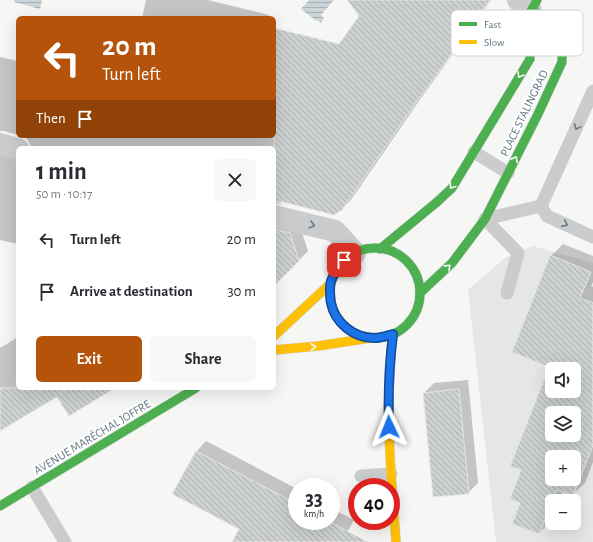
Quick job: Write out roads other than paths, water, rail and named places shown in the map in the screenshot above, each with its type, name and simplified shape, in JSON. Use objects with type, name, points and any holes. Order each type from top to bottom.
[{"type":"main road","name":"PLACE STALINGRAD","points":[[529,4],[541,10]]},
{"type":"main road","name":"PLACE STALINGRAD","points":[[380,248],[452,188],[530,59],[530,56]]},
{"type":"main road","name":"PLACE STALINGRAD","points":[[420,293],[452,263],[485,219],[538,114],[562,62],[562,56]]},
{"type":"main road","points":[[276,350],[318,346],[383,337],[404,328],[412,318],[418,306],[420,293],[418,280],[413,269],[404,259],[393,252],[380,248],[368,249],[355,253],[344,260],[336,271],[331,283],[330,296],[332,309],[339,320],[348,329],[360,336],[372,338]]},
{"type":"main road","points":[[276,334],[331,283]]},
{"type":"main road","points":[[393,334],[388,396],[391,474],[396,542]]},
{"type":"main road","name":"AVENUE MARÉCHAL JOFFRE","points":[[0,506],[193,390]]},
{"type":"street","points":[[0,144],[16,148]]},
{"type":"street","points":[[276,217],[335,232],[355,253]]},
{"type":"lane","points":[[541,206],[593,91]]},
{"type":"lane","points":[[474,152],[508,173]]},
{"type":"lane","points":[[485,219],[541,206]]},
{"type":"lane","points":[[541,206],[547,216],[593,237]]},
{"type":"lane","points":[[485,219],[518,253],[507,293]]},
{"type":"lane","points":[[361,476],[391,474]]},
{"type":"lane","points":[[32,487],[65,542]]}]
